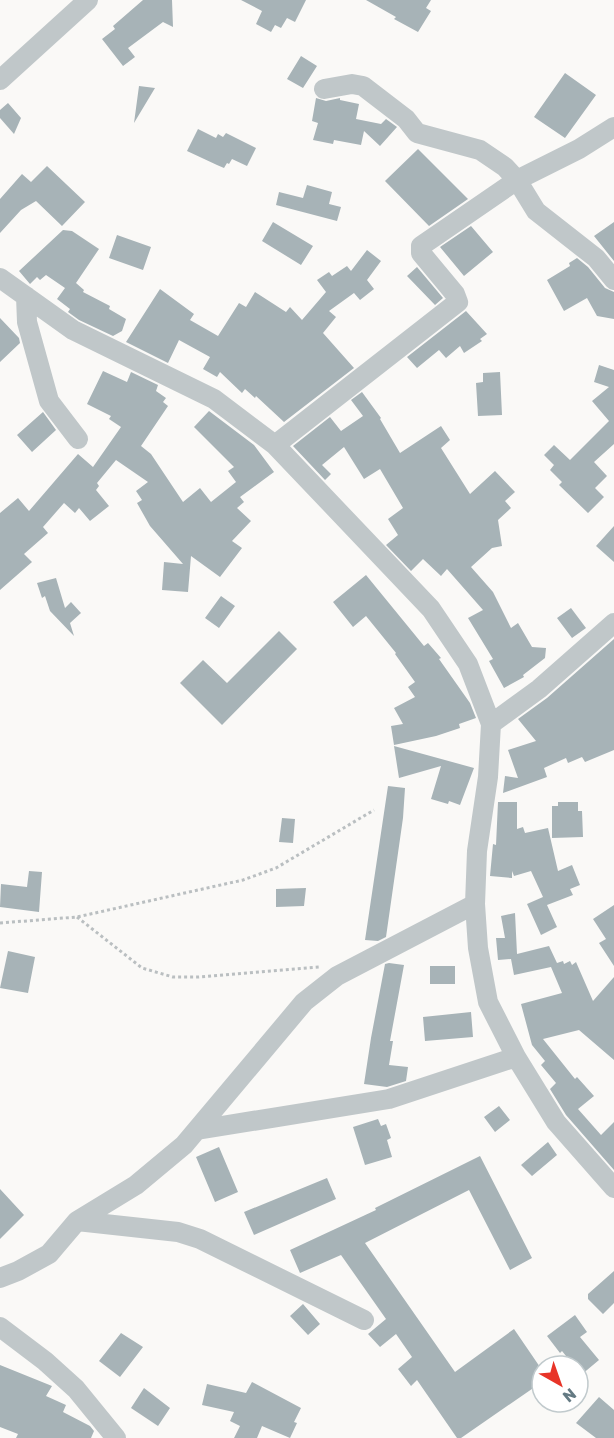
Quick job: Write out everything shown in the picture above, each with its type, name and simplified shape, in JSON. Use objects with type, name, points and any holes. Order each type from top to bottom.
[{"type":"street","points":[[0,80],[88,0]]},
{"type":"street","points":[[324,89],[352,84],[363,86],[406,119],[417,133],[480,150],[505,167],[517,180],[536,211],[596,258],[614,280]]},
{"type":"street","points":[[275,446],[458,302],[456,294],[421,253],[421,246],[517,180],[579,149],[614,126]]},
{"type":"street","points":[[0,278],[73,330],[214,399],[275,446],[431,609],[468,664],[491,724],[488,777],[477,851],[475,904],[478,948],[488,1002],[516,1057],[556,1122],[614,1188]]},
{"type":"street","points":[[26,296],[27,322],[49,401],[78,439]]},
{"type":"street","points":[[491,724],[539,689],[614,623]]},
{"type":"street","points":[[0,1278],[49,1254],[77,1221],[136,1185],[184,1145],[304,1002],[337,976],[475,904]]},
{"type":"street","points":[[196,1130],[389,1099],[516,1057]]},
{"type":"street","points":[[77,1221],[178,1232],[200,1239],[364,1320]]},
{"type":"street","points":[[0,1327],[45,1361],[76,1389],[111,1436]]},
{"type":"path","points":[[0,923],[77,917],[243,880],[276,868],[374,810]]},
{"type":"path","points":[[77,917],[142,968],[173,976],[199,977],[327,966]]},
{"type":"building","points":[[143,0],[172,0],[173,27],[163,22],[128,48],[135,57],[123,66],[102,39],[115,29],[113,26]]},
{"type":"building","points":[[241,0],[306,0],[295,22],[287,18],[281,28],[275,25],[271,32],[256,24],[262,11]]},
{"type":"building","points":[[366,0],[431,0],[426,8],[431,11],[418,32]]},
{"type":"building","points":[[301,56],[317,66],[303,88],[287,79]]},
{"type":"building","points":[[565,73],[596,95],[565,138],[534,117]]},
{"type":"building","points":[[139,86],[155,88],[134,123]]},
{"type":"building","points":[[316,98],[326,101],[340,98],[340,100],[359,104],[356,119],[381,124],[386,119],[397,127],[380,146],[364,131],[361,145],[334,140],[333,144],[313,140],[318,123],[312,121]]},
{"type":"building","points":[[8,103],[21,118],[14,134],[0,118],[0,110]]},
{"type":"building","points":[[198,129],[216,138],[218,134],[223,137],[226,133],[256,148],[247,166],[232,159],[224,168],[187,151]]},
{"type":"building","points":[[418,149],[468,199],[429,226],[385,181]]},
{"type":"building","points":[[47,166],[85,202],[62,226],[36,201],[21,210],[0,233],[0,199],[22,174],[31,182]]},
{"type":"building","points":[[307,185],[332,192],[329,204],[341,207],[337,221],[276,205],[279,192],[303,198]]},
{"type":"building","points":[[273,222],[313,246],[301,265],[262,241]]},
{"type":"building","points":[[614,222],[614,261],[594,236]]},
{"type":"building","points":[[471,226],[493,252],[464,276],[440,247]]},
{"type":"building","points":[[63,230],[72,231],[99,249],[76,283],[84,290],[83,292],[110,306],[109,309],[126,319],[122,331],[113,336],[79,320],[68,312],[70,309],[57,299],[65,288],[46,275],[40,280],[37,277],[30,284],[19,271]]},
{"type":"building","points":[[117,235],[151,247],[143,270],[109,258]]},
{"type":"building","points":[[367,250],[381,261],[367,280],[374,289],[360,300],[354,293],[329,311],[336,317],[323,333],[354,368],[284,422],[256,396],[255,398],[245,389],[242,393],[220,372],[217,377],[203,369],[210,357],[179,340],[168,363],[126,342],[160,289],[194,314],[190,320],[218,336],[239,303],[246,307],[255,292],[286,312],[290,307],[302,320],[326,292],[317,280],[329,272],[332,276],[347,266],[351,271]]},
{"type":"building","points":[[577,258],[588,267],[605,288],[614,292],[614,319],[597,316],[587,298],[564,311],[547,280],[570,266],[569,263]]},
{"type":"building","points":[[417,267],[443,298],[435,305],[407,276]]},
{"type":"building","points":[[466,311],[487,334],[480,339],[482,341],[464,353],[460,346],[446,358],[439,350],[417,368],[407,357]]},
{"type":"building","points":[[0,318],[19,338],[20,343],[0,362]]},
{"type":"building","points":[[599,365],[614,370],[614,444],[594,462],[607,476],[595,488],[604,497],[588,513],[559,485],[562,482],[550,470],[554,465],[544,455],[554,445],[570,460],[609,421],[592,401],[609,387],[594,382]]},
{"type":"building","points":[[103,371],[127,382],[131,372],[158,385],[156,391],[166,398],[163,402],[168,406],[141,446],[151,454],[183,502],[200,488],[211,502],[236,482],[228,471],[234,467],[194,427],[209,411],[254,445],[274,472],[240,497],[244,502],[237,508],[251,521],[232,541],[242,548],[220,577],[191,556],[188,592],[162,590],[164,562],[183,564],[150,526],[137,503],[142,500],[136,491],[148,482],[116,460],[97,483],[99,486],[96,490],[109,506],[90,521],[79,508],[75,513],[64,503],[43,527],[48,533],[24,554],[32,562],[0,590],[0,513],[18,498],[29,511],[78,454],[93,467],[121,427],[109,419],[111,416],[87,404]]},
{"type":"building","points":[[500,372],[502,415],[478,416],[476,383],[483,382],[483,373]]},
{"type":"building","points":[[362,392],[381,418],[400,453],[441,426],[450,440],[441,448],[470,494],[495,471],[515,492],[505,501],[511,508],[498,520],[502,546],[492,548],[471,567],[493,592],[511,628],[518,623],[532,647],[546,648],[545,658],[523,675],[524,677],[504,688],[489,661],[493,659],[468,618],[483,610],[447,569],[441,576],[423,559],[411,571],[386,545],[398,535],[388,519],[403,508],[380,469],[364,479],[344,447],[322,465],[331,474],[325,480],[293,446],[330,417],[341,431],[363,416],[351,400]]},
{"type":"building","points":[[43,412],[56,430],[32,452],[17,435]]},
{"type":"building","points":[[614,526],[614,562],[596,546]]},
{"type":"building","points":[[366,575],[424,646],[428,643],[441,658],[439,659],[470,703],[476,718],[459,724],[460,728],[436,736],[394,745],[391,726],[403,724],[394,708],[415,697],[408,687],[415,682],[396,653],[366,616],[353,627],[333,602]]},
{"type":"building","points":[[56,578],[65,608],[71,602],[81,613],[70,623],[74,636],[50,611],[37,583]]},
{"type":"building","points":[[221,596],[235,606],[219,628],[205,618]]},
{"type":"building","points":[[571,608],[586,628],[572,638],[557,618]]},
{"type":"building","points":[[279,631],[297,649],[222,725],[180,683],[203,660],[227,683]]},
{"type":"building","points":[[614,639],[614,750],[585,762],[582,757],[568,763],[566,758],[544,768],[547,777],[503,793],[505,776],[518,778],[508,750],[536,741],[518,719],[547,698]]},
{"type":"building","points":[[394,746],[474,768],[460,805],[431,799],[441,766],[399,778]]},
{"type":"building","points":[[388,786],[405,788],[403,818],[386,937],[378,941],[365,940]]},
{"type":"building","points":[[498,802],[517,802],[517,829],[523,827],[525,833],[548,828],[558,871],[572,865],[580,885],[570,889],[573,895],[547,905],[557,927],[541,935],[527,904],[543,897],[531,871],[514,876],[512,871],[512,878],[490,876],[493,844],[496,845]]},
{"type":"building","points":[[558,802],[578,802],[578,811],[582,811],[583,837],[552,838],[552,806],[558,806]]},
{"type":"building","points":[[282,818],[295,819],[293,843],[279,842]]},
{"type":"building","points":[[29,871],[42,872],[39,912],[0,907],[1,884],[27,887]]},
{"type":"building","points":[[306,888],[304,906],[276,907],[276,889]]},
{"type":"building","points":[[614,905],[614,966],[599,943],[606,939],[593,919]]},
{"type":"building","points":[[515,913],[517,954],[549,946],[557,963],[563,961],[564,964],[570,961],[572,965],[576,962],[593,1001],[614,977],[614,1060],[579,1030],[543,1039],[575,1079],[577,1077],[594,1096],[578,1109],[601,1135],[614,1122],[614,1170],[566,1115],[550,1089],[556,1083],[541,1065],[545,1061],[532,1045],[521,1004],[562,993],[551,967],[514,975],[511,959],[498,960],[496,938],[505,938],[501,916]]},
{"type":"building","points":[[8,951],[35,957],[28,993],[0,988]]},
{"type":"building","points":[[385,964],[404,965],[390,1041],[393,1041],[389,1065],[408,1067],[406,1081],[387,1087],[364,1084]]},
{"type":"building","points":[[430,966],[455,966],[455,984],[430,984]]},
{"type":"building","points":[[471,1012],[473,1037],[425,1041],[423,1017]]},
{"type":"building","points":[[499,1106],[510,1120],[495,1132],[484,1117]]},
{"type":"building","points":[[378,1119],[381,1126],[386,1124],[391,1138],[387,1140],[392,1157],[365,1165],[353,1127]]},
{"type":"building","points":[[548,1142],[557,1155],[532,1176],[521,1165]]},
{"type":"building","points":[[219,1147],[238,1192],[215,1202],[196,1157]]},
{"type":"building","points":[[480,1156],[532,1258],[510,1270],[469,1190],[365,1243],[455,1372],[514,1329],[531,1354],[530,1390],[461,1438],[457,1438],[417,1380],[411,1386],[398,1369],[412,1357],[396,1334],[380,1347],[368,1334],[386,1319],[341,1255],[300,1273],[290,1250],[376,1210],[375,1208]]},
{"type":"building","points":[[327,1178],[336,1199],[254,1235],[244,1212]]},
{"type":"building","points":[[0,1189],[24,1215],[0,1239]]},
{"type":"building","points":[[614,1271],[614,1303],[603,1314],[588,1299],[588,1294]]},
{"type":"building","points":[[303,1304],[320,1324],[308,1335],[290,1316]]},
{"type":"building","points":[[575,1315],[587,1332],[580,1337],[599,1360],[590,1368],[590,1354],[564,1354],[562,1351],[560,1353],[547,1336]]},
{"type":"building","points":[[121,1333],[143,1347],[120,1377],[99,1361]]},
{"type":"building","points":[[0,1365],[52,1386],[46,1396],[66,1405],[63,1412],[90,1426],[94,1431],[91,1438],[16,1438],[18,1434],[0,1427]]},
{"type":"building","points":[[252,1382],[301,1408],[290,1438],[262,1426],[257,1438],[234,1438],[240,1426],[230,1421],[234,1412],[202,1405],[207,1384],[246,1393]]},
{"type":"building","points":[[144,1388],[170,1408],[158,1426],[131,1408]]},
{"type":"building","points":[[599,1397],[614,1410],[614,1438],[596,1438],[576,1423],[584,1414],[590,1414],[590,1407]]}]
